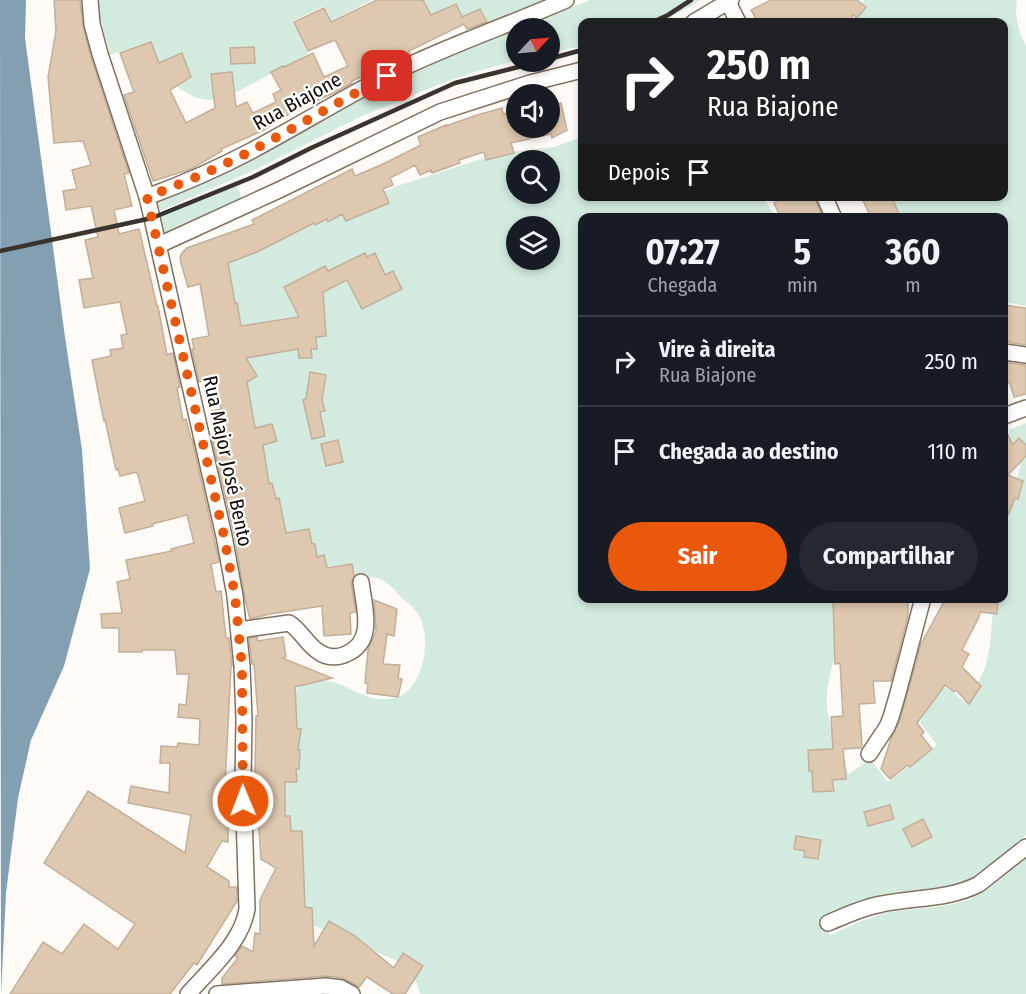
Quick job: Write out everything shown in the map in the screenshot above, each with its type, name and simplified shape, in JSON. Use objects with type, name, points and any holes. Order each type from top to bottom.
[{"type":"street","name":"Rua Major José Bento","points":[[90,0],[92,24],[100,54],[147,197],[159,245],[224,536],[239,630],[244,719],[243,782],[247,909],[234,942],[188,994]]},
{"type":"street","name":"Rua Biajone","points":[[147,197],[251,151],[331,106],[432,54],[566,0]]},
{"type":"street","points":[[701,18],[730,1],[736,18]]},
{"type":"street","points":[[159,245],[440,112],[578,71]]},
{"type":"street","points":[[1008,353],[1026,355]]},
{"type":"street","points":[[1008,415],[1026,408]]},
{"type":"street","points":[[239,630],[289,623],[323,655],[332,657],[345,655],[358,646],[365,634],[361,582]]},
{"type":"street","points":[[869,754],[891,717],[921,603]]},
{"type":"street","points":[[828,923],[856,911],[881,904],[943,896],[970,889],[1026,847]]},
{"type":"street","points":[[217,994],[326,986],[341,988],[352,994]]},
{"type":"green space","points":[[98,0],[372,0],[331,21],[324,6],[293,21],[308,54],[231,95],[218,100],[208,100],[196,98],[180,89],[166,73],[147,43],[110,55],[100,18]]},
{"type":"green space","points":[[422,0],[543,0],[488,22],[480,8],[462,17],[455,3],[430,16]]},
{"type":"green space","points":[[590,0],[700,0],[668,18],[578,18],[578,47],[560,51],[560,18],[544,18]]},
{"type":"green space","points":[[864,0],[1017,0],[1018,24],[1026,46],[1026,306],[1008,303],[1008,213],[899,213],[894,201],[1008,201],[1008,18],[855,18]]},
{"type":"green space","points":[[506,33],[506,64],[445,82],[360,117],[259,168],[160,211],[156,202],[265,151],[417,67]]},
{"type":"green space","points":[[578,138],[578,201],[765,201],[773,213],[578,213],[578,603],[854,603],[836,653],[827,695],[830,725],[849,774],[870,759],[888,782],[937,745],[920,723],[937,681],[964,701],[979,681],[986,665],[990,645],[994,603],[1008,603],[1008,521],[1020,466],[1009,430],[1026,423],[1026,835],[988,867],[964,882],[947,888],[882,895],[823,919],[830,935],[882,914],[958,903],[991,886],[1026,857],[1026,994],[420,994],[411,974],[393,959],[288,915],[285,800],[293,692],[308,683],[321,680],[334,682],[369,697],[382,699],[397,697],[414,684],[423,661],[425,637],[423,625],[415,610],[391,586],[379,579],[370,577],[295,595],[214,265],[397,186],[506,153],[506,204],[560,204],[560,150],[528,150],[554,147]]},
{"type":"green space","points":[[237,185],[243,202],[160,235],[155,218]]},
{"type":"water","points":[[0,0],[26,0],[25,38],[82,450],[90,569],[64,666],[31,740],[18,798],[6,893],[1,994]]},
{"type":"building","points":[[54,0],[80,0],[83,26],[91,57],[129,173],[124,174],[132,206],[114,210],[119,234],[139,229],[158,306],[167,355],[173,353],[180,387],[177,388],[183,420],[186,419],[192,439],[219,562],[211,564],[216,592],[221,591],[226,638],[229,638],[232,666],[224,803],[228,804],[228,842],[222,841],[207,867],[229,881],[229,887],[237,887],[237,901],[197,965],[194,963],[170,994],[10,994],[43,942],[62,954],[84,924],[118,949],[135,924],[44,863],[88,791],[185,853],[191,815],[128,803],[131,786],[169,793],[170,763],[160,763],[161,746],[177,747],[178,743],[199,745],[200,719],[178,717],[179,704],[186,705],[189,674],[177,674],[175,650],[119,652],[119,628],[102,628],[101,614],[122,613],[117,582],[130,579],[126,560],[172,551],[171,549],[194,543],[187,515],[125,533],[119,508],[145,501],[137,472],[120,476],[118,469],[116,470],[92,360],[111,356],[110,350],[123,348],[121,335],[127,334],[120,302],[84,308],[79,280],[93,278],[85,240],[98,237],[91,206],[66,210],[63,191],[77,189],[72,170],[91,165],[83,141],[54,143],[48,77],[56,31]]},
{"type":"building","points":[[377,0],[423,0],[431,15],[456,4],[462,17],[480,9],[487,22],[467,29],[464,24],[409,51],[410,54],[352,81],[336,92],[304,106],[262,131],[221,149],[222,151],[191,169],[153,181],[124,95],[134,92],[120,53],[151,42],[159,63],[182,53],[191,77],[170,90],[186,123],[215,108],[211,74],[232,72],[236,107],[247,102],[253,113],[276,102],[273,94],[281,90],[271,72],[283,66],[313,53],[324,77],[348,66],[335,40],[308,51],[294,22],[324,8],[331,22]]},
{"type":"building","points":[[771,0],[857,0],[866,7],[857,18],[853,15],[851,18],[756,18],[751,10]]},
{"type":"building","points":[[254,47],[255,63],[231,64],[230,48]]},
{"type":"building","points":[[560,103],[567,130],[560,134]]},
{"type":"building","points":[[502,108],[503,114],[506,113],[506,138],[533,138],[511,143],[513,150],[506,150],[506,155],[486,160],[484,152],[459,160],[460,163],[432,173],[431,170],[420,175],[415,165],[390,178],[393,185],[383,189],[389,203],[346,221],[342,214],[328,222],[327,219],[315,225],[314,223],[257,252],[228,263],[241,326],[299,317],[284,287],[325,266],[328,271],[365,253],[367,257],[375,253],[385,275],[393,271],[402,289],[362,309],[347,280],[323,292],[326,336],[316,337],[317,349],[311,349],[312,358],[299,358],[298,349],[246,358],[257,376],[247,382],[255,428],[272,424],[277,441],[263,445],[269,484],[272,483],[276,499],[279,498],[286,533],[309,529],[317,557],[324,555],[327,568],[352,564],[354,576],[351,583],[356,612],[350,613],[351,634],[324,636],[322,606],[250,619],[234,534],[211,435],[215,434],[211,411],[221,409],[215,379],[199,382],[192,349],[194,349],[192,339],[209,336],[200,284],[188,287],[181,263],[182,253],[187,248],[254,224],[252,220],[352,169],[355,176],[383,164],[421,145],[418,137],[446,125]]},
{"type":"building","points":[[777,201],[816,201],[821,213],[779,213],[774,203]]},
{"type":"building","points":[[863,201],[893,201],[899,213],[869,213]]},
{"type":"building","points":[[1008,306],[1026,308],[1026,345],[1008,342]]},
{"type":"building","points":[[1008,363],[1026,365],[1026,394],[1014,397],[1008,383]]},
{"type":"building","points":[[310,372],[326,375],[322,400],[325,411],[320,412],[325,436],[312,439],[303,400],[306,399]]},
{"type":"building","points":[[1008,434],[1013,445],[1019,438],[1026,445],[1026,456],[1008,475]]},
{"type":"building","points":[[338,440],[343,462],[326,466],[321,444]]},
{"type":"building","points":[[1008,475],[1023,481],[1018,499],[1015,498],[1008,515]]},
{"type":"building","points":[[374,600],[397,609],[394,636],[387,634],[383,664],[400,665],[398,678],[402,679],[398,697],[367,693],[368,684],[365,683],[368,650],[376,631]]},
{"type":"building","points":[[833,603],[908,603],[908,616],[891,681],[873,681],[875,703],[859,704],[862,746],[861,748],[843,749],[846,779],[832,780],[834,791],[813,792],[808,750],[833,749],[831,717],[843,716],[840,663],[835,664]]},
{"type":"building","points":[[943,603],[998,603],[997,614],[980,612],[962,650],[969,654],[962,667],[981,686],[969,704],[956,690],[954,692],[945,685],[917,723],[924,732],[921,735],[932,749],[910,767],[908,765],[890,779],[881,769],[900,720],[921,644]]},
{"type":"building","points":[[257,637],[258,641],[283,637],[286,657],[282,658],[332,678],[295,687],[297,728],[301,729],[298,750],[300,750],[299,769],[296,769],[297,782],[285,782],[285,816],[290,816],[291,831],[302,831],[305,907],[312,908],[314,946],[329,921],[355,936],[394,968],[403,953],[423,966],[405,994],[393,994],[367,977],[359,987],[345,979],[326,976],[222,984],[222,978],[238,958],[235,956],[242,946],[253,952],[255,933],[260,934],[260,900],[276,868],[261,859],[258,815],[254,815],[253,774],[255,774],[256,716],[258,716],[254,664],[252,664],[249,638]]},
{"type":"building","points":[[890,805],[894,819],[868,826],[864,812]]},
{"type":"building","points":[[923,819],[932,837],[912,847],[903,829]]},
{"type":"building","points":[[796,836],[821,840],[818,859],[804,857],[805,851],[794,849]]},
{"type":"railway","points":[[662,18],[691,0]]},
{"type":"railway","points":[[560,56],[578,51]]},
{"type":"railway","points":[[0,251],[152,218],[253,177],[311,148],[455,83],[506,70]]},
{"type":"route","points":[[243,801],[242,666],[235,596],[224,536],[147,197],[251,151],[387,76]]}]
